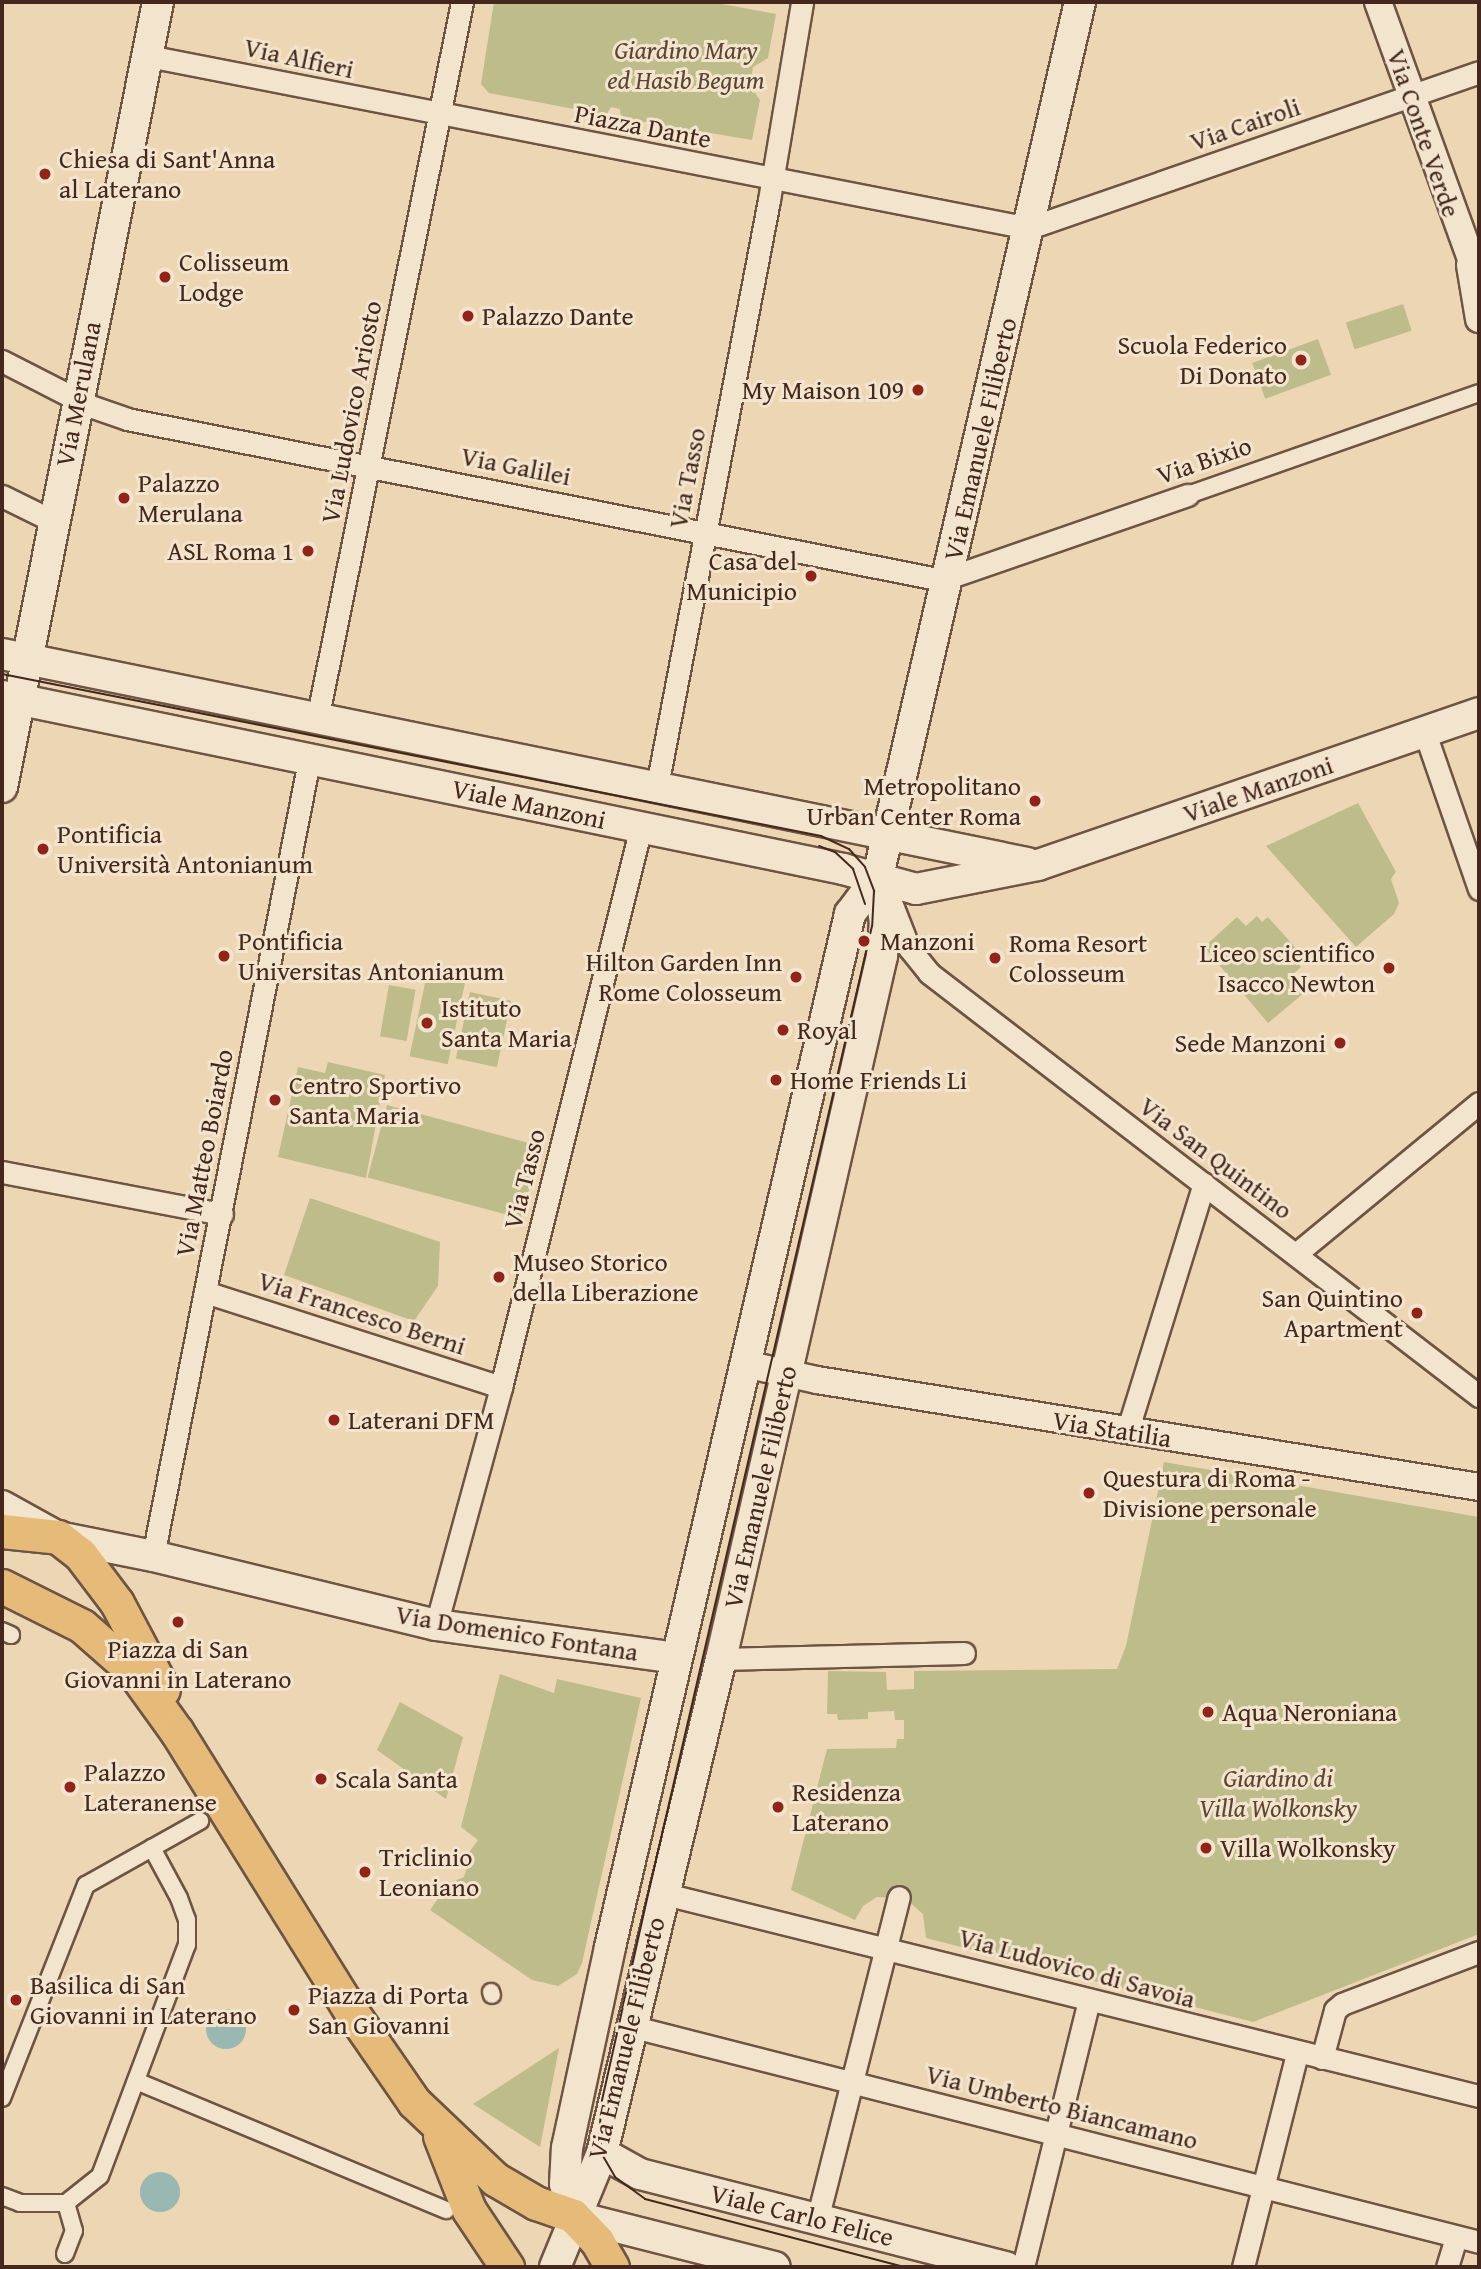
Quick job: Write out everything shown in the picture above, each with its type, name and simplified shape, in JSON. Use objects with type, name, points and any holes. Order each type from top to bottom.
[{"type":"main road","name":"Via Merulana","points":[[2,787],[14,657],[54,521],[76,400],[158,2]]},
{"type":"main road","name":"Via Emanuele Filiberto","points":[[573,2216],[602,2153],[662,1893],[721,1659],[882,956],[885,923],[878,876],[1080,2]]},
{"type":"main road","name":"Viale Manzoni","points":[[14,657],[1038,865]]},
{"type":"main road","name":"Viale Manzoni","points":[[10,697],[309,761],[878,876],[906,888],[933,888],[1038,865],[1479,713]]},
{"type":"main road","name":"Via Emanuele Filiberto","points":[[573,2216],[565,2184],[567,2148],[676,1658],[850,914],[878,876]]},
{"type":"main road","points":[[2,1506],[58,1537],[88,1562],[117,1602],[149,1659],[177,1732]]},
{"type":"main road","points":[[2,1531],[58,1537],[153,1556]]},
{"type":"main road","name":"Via Domenico Fontana","points":[[153,1556],[436,1625],[676,1658]]},
{"type":"main road","points":[[2,1587],[56,1611],[103,1642],[141,1681],[177,1732],[390,2071],[436,2127],[504,2185],[573,2216],[736,2263],[775,2267]]},
{"type":"main road","points":[[436,2127],[469,2210],[507,2267]]},
{"type":"main road","name":"Viale Carlo Felice","points":[[602,2153],[639,2174],[1006,2267]]},
{"type":"main road","points":[[555,2267],[573,2216]]},
{"type":"main road","points":[[573,2216],[597,2241],[612,2267]]},
{"type":"street","points":[[440,115],[462,2]]},
{"type":"street","points":[[771,180],[802,2]]},
{"type":"street","name":"Via Conte Verde","points":[[1378,2],[1475,273],[1479,319]]},
{"type":"street","name":"Via Alfieri","points":[[148,56],[440,115]]},
{"type":"street","name":"Via Cairoli","points":[[1029,228],[1479,72]]},
{"type":"street","name":"Piazza Dante","points":[[440,115],[1029,228]]},
{"type":"street","name":"Via Ludovico Ariosto","points":[[317,720],[440,115]]},
{"type":"street","name":"Via Tasso","points":[[657,786],[771,180]]},
{"type":"street","name":"Via Galilei","points":[[2,361],[76,400],[127,419],[947,580]]},
{"type":"street","name":"Via Bixio","points":[[947,580],[1479,393]]},
{"type":"street","points":[[2,496],[54,521]]},
{"type":"street","points":[[1425,733],[1479,889]]},
{"type":"street","name":"Via Matteo Boiardo","points":[[153,1556],[309,761]]},
{"type":"street","name":"Via Tasso","points":[[436,1625],[501,1387],[641,827]]},
{"type":"street","name":"Via San Quintino","points":[[878,876],[920,965]]},
{"type":"street","name":"Via San Quintino","points":[[882,956],[920,965],[1297,1253],[1479,1396]]},
{"type":"street","points":[[1297,1253],[1479,1103]]},
{"type":"street","points":[[2,1172],[222,1213]]},
{"type":"street","points":[[1127,1432],[1204,1184]]},
{"type":"street","name":"Via Francesco Berni","points":[[205,1292],[501,1387]]},
{"type":"street","name":"Via Statilia","points":[[745,1364],[786,1374],[1127,1432],[1479,1487]]},
{"type":"street","points":[[721,1659],[964,1653]]},
{"type":"street","points":[[2,2098],[86,1885],[200,1821]]},
{"type":"street","points":[[2,2196],[20,2203],[66,2203],[100,2176],[187,1945],[187,1920],[179,1898],[152,1848]]},
{"type":"street","name":"Via Ludovico di Savoia","points":[[662,1893],[885,1947],[1297,2053],[1479,2096]]},
{"type":"street","points":[[817,2220],[899,1897]]},
{"type":"street","points":[[1322,2059],[1335,2010],[1342,2004],[1479,1952]]},
{"type":"street","points":[[1023,2267],[1088,2000]]},
{"type":"street","name":"Via Umberto Biancamano","points":[[630,2026],[1479,2242]]},
{"type":"street","points":[[1243,2267],[1297,2053]]},
{"type":"street","points":[[136,2081],[446,2210]]},
{"type":"street","points":[[65,2254],[74,2231],[66,2203]]},
{"type":"street","points":[[1447,2267],[1456,2236]]},
{"type":"green space","name":"Giardino Mary ed Hasib Begum","points":[[494,2],[711,2],[776,14],[768,58],[753,67],[750,86],[760,100],[752,140],[621,118],[620,109],[611,107],[606,115],[489,93],[481,84]]},
{"type":"green space","points":[[1403,304],[1412,331],[1355,349],[1346,323]]},
{"type":"green space","points":[[1318,339],[1331,375],[1265,399],[1252,363]]},
{"type":"green space","points":[[1358,803],[1396,872],[1391,879],[1399,903],[1394,914],[1356,947],[1266,846]]},
{"type":"green space","points":[[1257,916],[1262,922],[1268,917],[1302,955],[1296,961],[1301,967],[1291,976],[1305,992],[1268,1023],[1204,947],[1237,917],[1246,926]]},
{"type":"green space","points":[[427,974],[465,982],[448,1064],[410,1056]]},
{"type":"green space","points":[[389,985],[416,990],[407,1041],[380,1036]]},
{"type":"green space","points":[[470,992],[511,1001],[497,1067],[456,1059]]},
{"type":"green space","points":[[328,1062],[385,1075],[366,1178],[278,1157],[298,1067],[325,1073]]},
{"type":"green space","points":[[387,1105],[541,1146],[521,1219],[368,1177]]},
{"type":"green space","points":[[310,1198],[440,1242],[438,1286],[414,1321],[284,1275]]},
{"type":"green space","name":"Giardino di Villa Wolkonsky","points":[[1164,1462],[1479,1517],[1479,1934],[1253,2022],[926,1938],[923,1914],[906,1899],[877,1897],[863,1906],[855,1920],[791,1890],[827,1749],[896,1748],[897,1739],[904,1739],[904,1720],[895,1720],[894,1711],[868,1712],[868,1719],[838,1720],[837,1714],[827,1714],[828,1671],[886,1672],[887,1690],[914,1689],[914,1671],[1117,1669],[1126,1646]]},
{"type":"green space","points":[[500,1674],[554,1693],[557,1679],[641,1698],[582,1963],[577,1974],[558,1986],[532,1980],[430,1910],[449,1883],[464,1877],[467,1868],[463,1861],[478,1840],[461,1827]]},
{"type":"green space","points":[[400,1702],[463,1737],[446,1799],[377,1750]]},
{"type":"green space","points":[[559,2048],[540,2147],[473,2104]]},
{"type":"water","points":[[226,2009],[234,2010],[240,2015],[245,2021],[245,2037],[240,2043],[234,2048],[226,2049],[218,2048],[212,2043],[207,2037],[206,2029],[207,2021],[212,2015],[218,2010]]},
{"type":"water","points":[[160,2172],[168,2173],[174,2178],[179,2184],[179,2200],[174,2206],[168,2211],[160,2212],[152,2211],[146,2206],[141,2200],[140,2192],[141,2184],[146,2178],[152,2173]]},
{"type":"tram line","points":[[2,674],[821,836],[849,849],[865,867],[874,891],[872,926],[649,1890],[602,2101],[599,2134],[603,2156],[615,2177],[645,2199],[904,2267]]},
{"type":"tram line","points":[[819,846],[835,852],[853,869],[865,904]]},
{"type":"place","name":"Chiesa di Sant'Anna al Laterano","points":[[45,174]]},
{"type":"place","name":"Colisseum Lodge","points":[[165,277]]},
{"type":"place","name":"Palazzo Dante","points":[[468,316]]},
{"type":"place","name":"Scuola Federico Di Donato","points":[[1301,360]]},
{"type":"place","name":"My Maison 109","points":[[918,390]]},
{"type":"place","name":"Palazzo Merulana","points":[[124,498]]},
{"type":"place","name":"ASL Roma 1","points":[[308,551]]},
{"type":"place","name":"Casa del Municipio","points":[[811,576]]},
{"type":"place","name":"Metropolitano Urban Center Roma","points":[[1035,801]]},
{"type":"place","name":"Pontificia Università Antonianum","points":[[43,849]]},
{"type":"place","name":"Manzoni","points":[[864,941]]},
{"type":"place","name":"Pontificia Universitas Antonianum","points":[[224,956]]},
{"type":"place","name":"Roma Resort Colosseum","points":[[995,958]]},
{"type":"place","name":"Liceo scientifico Isacco Newton","points":[[1389,968]]},
{"type":"place","name":"Hilton Garden Inn Rome Colosseum","points":[[796,977]]},
{"type":"place","name":"Istituto Santa Maria","points":[[427,1023]]},
{"type":"place","name":"Royal","points":[[783,1030]]},
{"type":"place","name":"Sede Manzoni","points":[[1340,1043]]},
{"type":"place","name":"Home Friends Li","points":[[776,1080]]},
{"type":"place","name":"Centro Sportivo Santa Maria","points":[[275,1100]]},
{"type":"place","name":"Museo Storico della Liberazione","points":[[499,1277]]},
{"type":"place","name":"San Quintino Apartment","points":[[1417,1313]]},
{"type":"place","name":"Laterani DFM","points":[[334,1420]]},
{"type":"place","name":"Questura di Roma - Divisione personale","points":[[1089,1493]]},
{"type":"place","name":"Piazza di San Giovanni in Laterano","points":[[178,1622]]},
{"type":"place","name":"Aqua Neroniana","points":[[1208,1712]]},
{"type":"place","name":"Scala Santa","points":[[321,1779]]},
{"type":"place","name":"Palazzo Lateranense","points":[[70,1787]]},
{"type":"place","name":"Residenza Laterano","points":[[778,1807]]},
{"type":"place","name":"Villa Wolkonsky","points":[[1206,1848]]},
{"type":"place","name":"Triclinio Leoniano","points":[[365,1872]]},
{"type":"place","name":"Basilica di San Giovanni in Laterano","points":[[16,2000]]},
{"type":"place","name":"Piazza di Porta San Giovanni","points":[[294,2010]]}]
